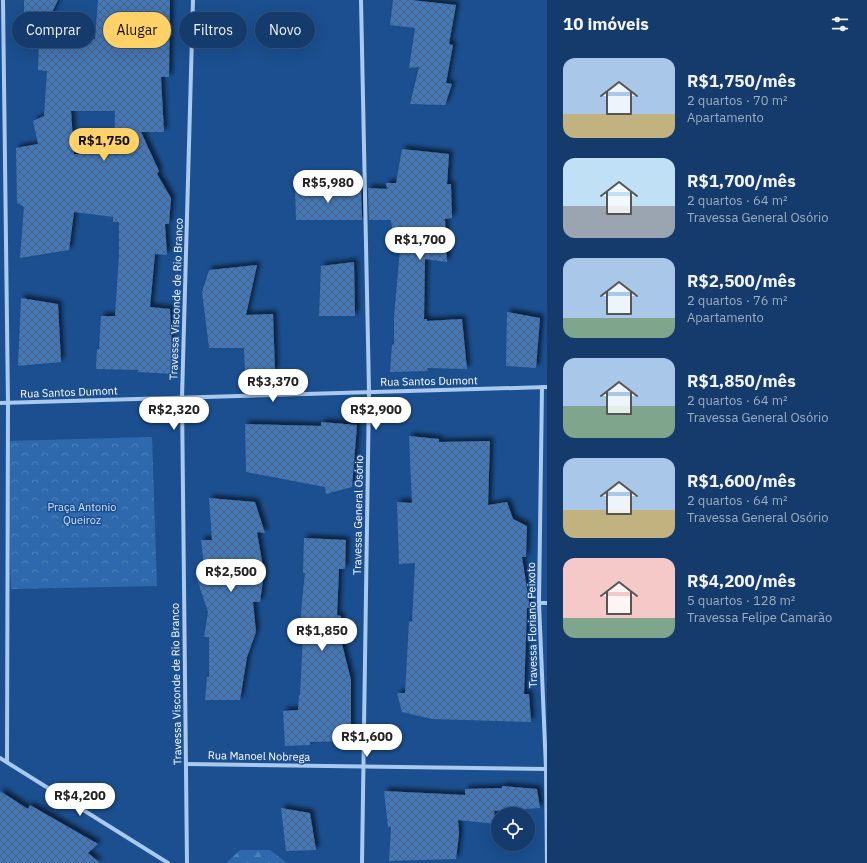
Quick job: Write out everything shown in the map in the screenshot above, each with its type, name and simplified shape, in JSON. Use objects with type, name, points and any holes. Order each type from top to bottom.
[{"type":"street","points":[[3,0],[8,403],[7,761]]},
{"type":"street","name":"Travessa Visconde de Rio Branco","points":[[186,863],[182,398],[193,0]]},
{"type":"street","name":"Travessa General Osório","points":[[361,0],[369,391],[362,863]]},
{"type":"street","name":"Travessa Floriano Peixoto","points":[[542,387],[539,603],[546,769],[547,863]]},
{"type":"street","name":"Rua Santos Dumont","points":[[0,403],[369,391],[547,387]]},
{"type":"street","points":[[539,603],[547,603]]},
{"type":"street","points":[[0,758],[168,863]]},
{"type":"street","name":"Rua Manoel Nobrega","points":[[186,764],[546,769]]},
{"type":"green space","name":"Praça Antonio Queiroz","points":[[152,437],[157,586],[11,589],[6,441]]},
{"type":"green space","points":[[240,850],[270,850],[287,863],[226,863]]},
{"type":"building","points":[[24,0],[58,0],[52,12],[24,12]]},
{"type":"building","points":[[98,0],[170,0],[170,12],[103,12],[103,48],[169,48],[169,77],[161,77],[164,132],[141,132],[159,171],[157,174],[171,198],[169,224],[165,224],[167,255],[155,254],[150,307],[170,309],[173,374],[138,372],[138,370],[96,369],[101,316],[115,316],[119,255],[119,222],[113,222],[113,217],[74,212],[69,250],[20,258],[24,207],[17,203],[16,148],[38,144],[33,121],[44,116],[47,71],[38,70],[39,48],[95,48]],"holes":[[[71,111],[115,111],[114,154],[74,154]]]},
{"type":"building","points":[[393,0],[411,0],[456,5],[449,44],[453,45],[446,83],[452,84],[445,105],[410,104],[419,67],[409,68],[415,28],[390,25]]},
{"type":"building","points":[[402,149],[449,154],[447,184],[451,184],[452,218],[445,219],[447,262],[425,259],[424,319],[427,319],[427,321],[462,319],[467,369],[427,368],[428,371],[390,372],[392,344],[394,345],[394,317],[402,226],[392,228],[391,220],[369,220],[368,188],[387,189],[386,183],[396,183]]},
{"type":"building","points":[[295,187],[361,188],[362,220],[296,220]]},
{"type":"building","points":[[354,262],[355,316],[319,316],[321,266]]},
{"type":"building","points":[[257,265],[246,315],[273,314],[275,372],[245,372],[244,348],[209,348],[202,292],[209,270]]},
{"type":"building","points":[[21,298],[58,304],[61,362],[18,366]]},
{"type":"building","points":[[507,312],[540,318],[536,368],[506,366]]},
{"type":"building","points":[[321,422],[357,425],[352,487],[326,494],[325,487],[246,472],[245,424],[321,426]]},
{"type":"building","points":[[409,436],[439,439],[439,442],[490,441],[488,505],[507,502],[513,519],[527,526],[526,557],[522,557],[530,608],[527,608],[524,694],[529,694],[531,722],[432,719],[402,712],[397,693],[405,693],[409,621],[412,622],[415,563],[399,564],[397,502],[412,503]]},
{"type":"building","points":[[209,498],[255,502],[265,533],[257,532],[264,573],[260,602],[253,602],[256,632],[247,657],[240,700],[205,700],[207,677],[209,677],[209,637],[204,637],[208,612],[195,573],[205,574],[201,540],[212,540]]},
{"type":"building","points":[[304,538],[346,540],[345,569],[339,569],[337,615],[341,616],[342,644],[351,680],[351,741],[310,742],[310,745],[285,746],[283,711],[298,710],[300,695],[303,634],[301,616],[305,573],[303,573]]},
{"type":"building","points":[[502,786],[537,789],[540,808],[491,807],[491,823],[458,820],[459,834],[456,859],[389,861],[391,827],[388,827],[384,791],[465,795],[465,789],[502,788]]},
{"type":"building","points":[[0,791],[28,809],[30,805],[98,844],[88,853],[100,863],[0,863]]},
{"type":"building","points":[[281,808],[310,813],[316,850],[286,851]]}]
